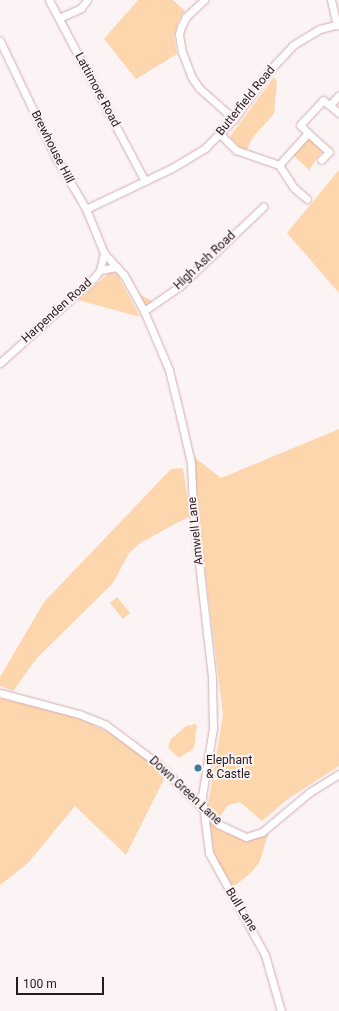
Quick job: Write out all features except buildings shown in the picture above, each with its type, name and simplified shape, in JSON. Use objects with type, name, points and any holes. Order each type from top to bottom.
[{"type":"street","name":"Lattimore Road","points":[[49,0],[145,181]]},
{"type":"street","points":[[59,18],[81,8],[87,0]]},
{"type":"street","points":[[204,0],[186,17],[181,26],[179,34],[182,52],[191,76],[199,88],[234,119]]},
{"type":"street","points":[[331,0],[338,24]]},
{"type":"street","name":"Butterfield Road","points":[[86,209],[145,181],[205,148],[234,119],[269,71],[293,45],[320,29],[338,24]]},
{"type":"street","name":"Brewhouse Hill","points":[[0,41],[56,158],[86,209],[104,254]]},
{"type":"street","points":[[330,105],[339,95]]},
{"type":"street","points":[[321,160],[329,152],[300,125],[323,100],[339,113]]},
{"type":"street","points":[[279,165],[308,133]]},
{"type":"street","points":[[220,134],[236,150],[279,165],[294,188],[307,199]]},
{"type":"street","name":"High Ash Road","points":[[144,311],[180,286],[262,207]]},
{"type":"street","name":"Amwell Lane","points":[[104,254],[117,267],[144,311],[170,370],[191,463],[193,510],[212,677],[213,728],[202,796],[202,810]]},
{"type":"street","name":"Harpenden Road","points":[[0,363],[100,270],[104,254]]},
{"type":"street","points":[[100,270],[117,267]]},
{"type":"street","name":"Down Green Lane","points":[[0,693],[79,714],[106,726],[157,763],[202,810],[233,832],[246,837],[262,832],[310,792],[339,774]]},
{"type":"street","name":"Bull Lane","points":[[202,810],[209,853],[266,955],[281,1011]]},
{"type":"shaded area","points":[[138,0],[173,0],[185,11],[179,20],[174,36],[177,54],[136,79],[104,39]]},
{"type":"shaded area","points":[[274,77],[277,82],[274,114],[252,138],[247,150],[241,148],[231,138],[231,135]]},
{"type":"shaded area","points":[[308,137],[323,150],[309,170],[292,154]]},
{"type":"shaded area","points":[[339,170],[339,293],[287,233]]},
{"type":"shaded area","points":[[110,272],[118,275],[140,317],[78,300]]},
{"type":"shaded area","points":[[137,295],[141,295],[154,302],[144,305]]},
{"type":"shaded area","points":[[339,429],[339,766],[289,798],[262,821],[240,802],[227,806],[217,821],[207,811],[223,715],[200,529],[194,457],[221,478]]},
{"type":"shaded area","points":[[183,468],[190,516],[140,543],[129,553],[113,583],[37,658],[13,691],[0,686],[0,677],[44,602],[171,469]]},
{"type":"shaded area","points":[[117,597],[130,613],[123,619],[110,603]]},
{"type":"shaded area","points":[[0,698],[76,717],[123,739],[155,764],[165,777],[126,855],[75,806],[28,863],[0,885]]},
{"type":"shaded area","points":[[197,724],[194,748],[179,758],[168,748],[171,739],[186,726]]},
{"type":"shaded area","points":[[209,822],[226,833],[248,841],[268,834],[260,861],[252,872],[233,887],[215,857]]},
{"type":"place","name":"Elephant & Castle","points":[[198,768]]}]
